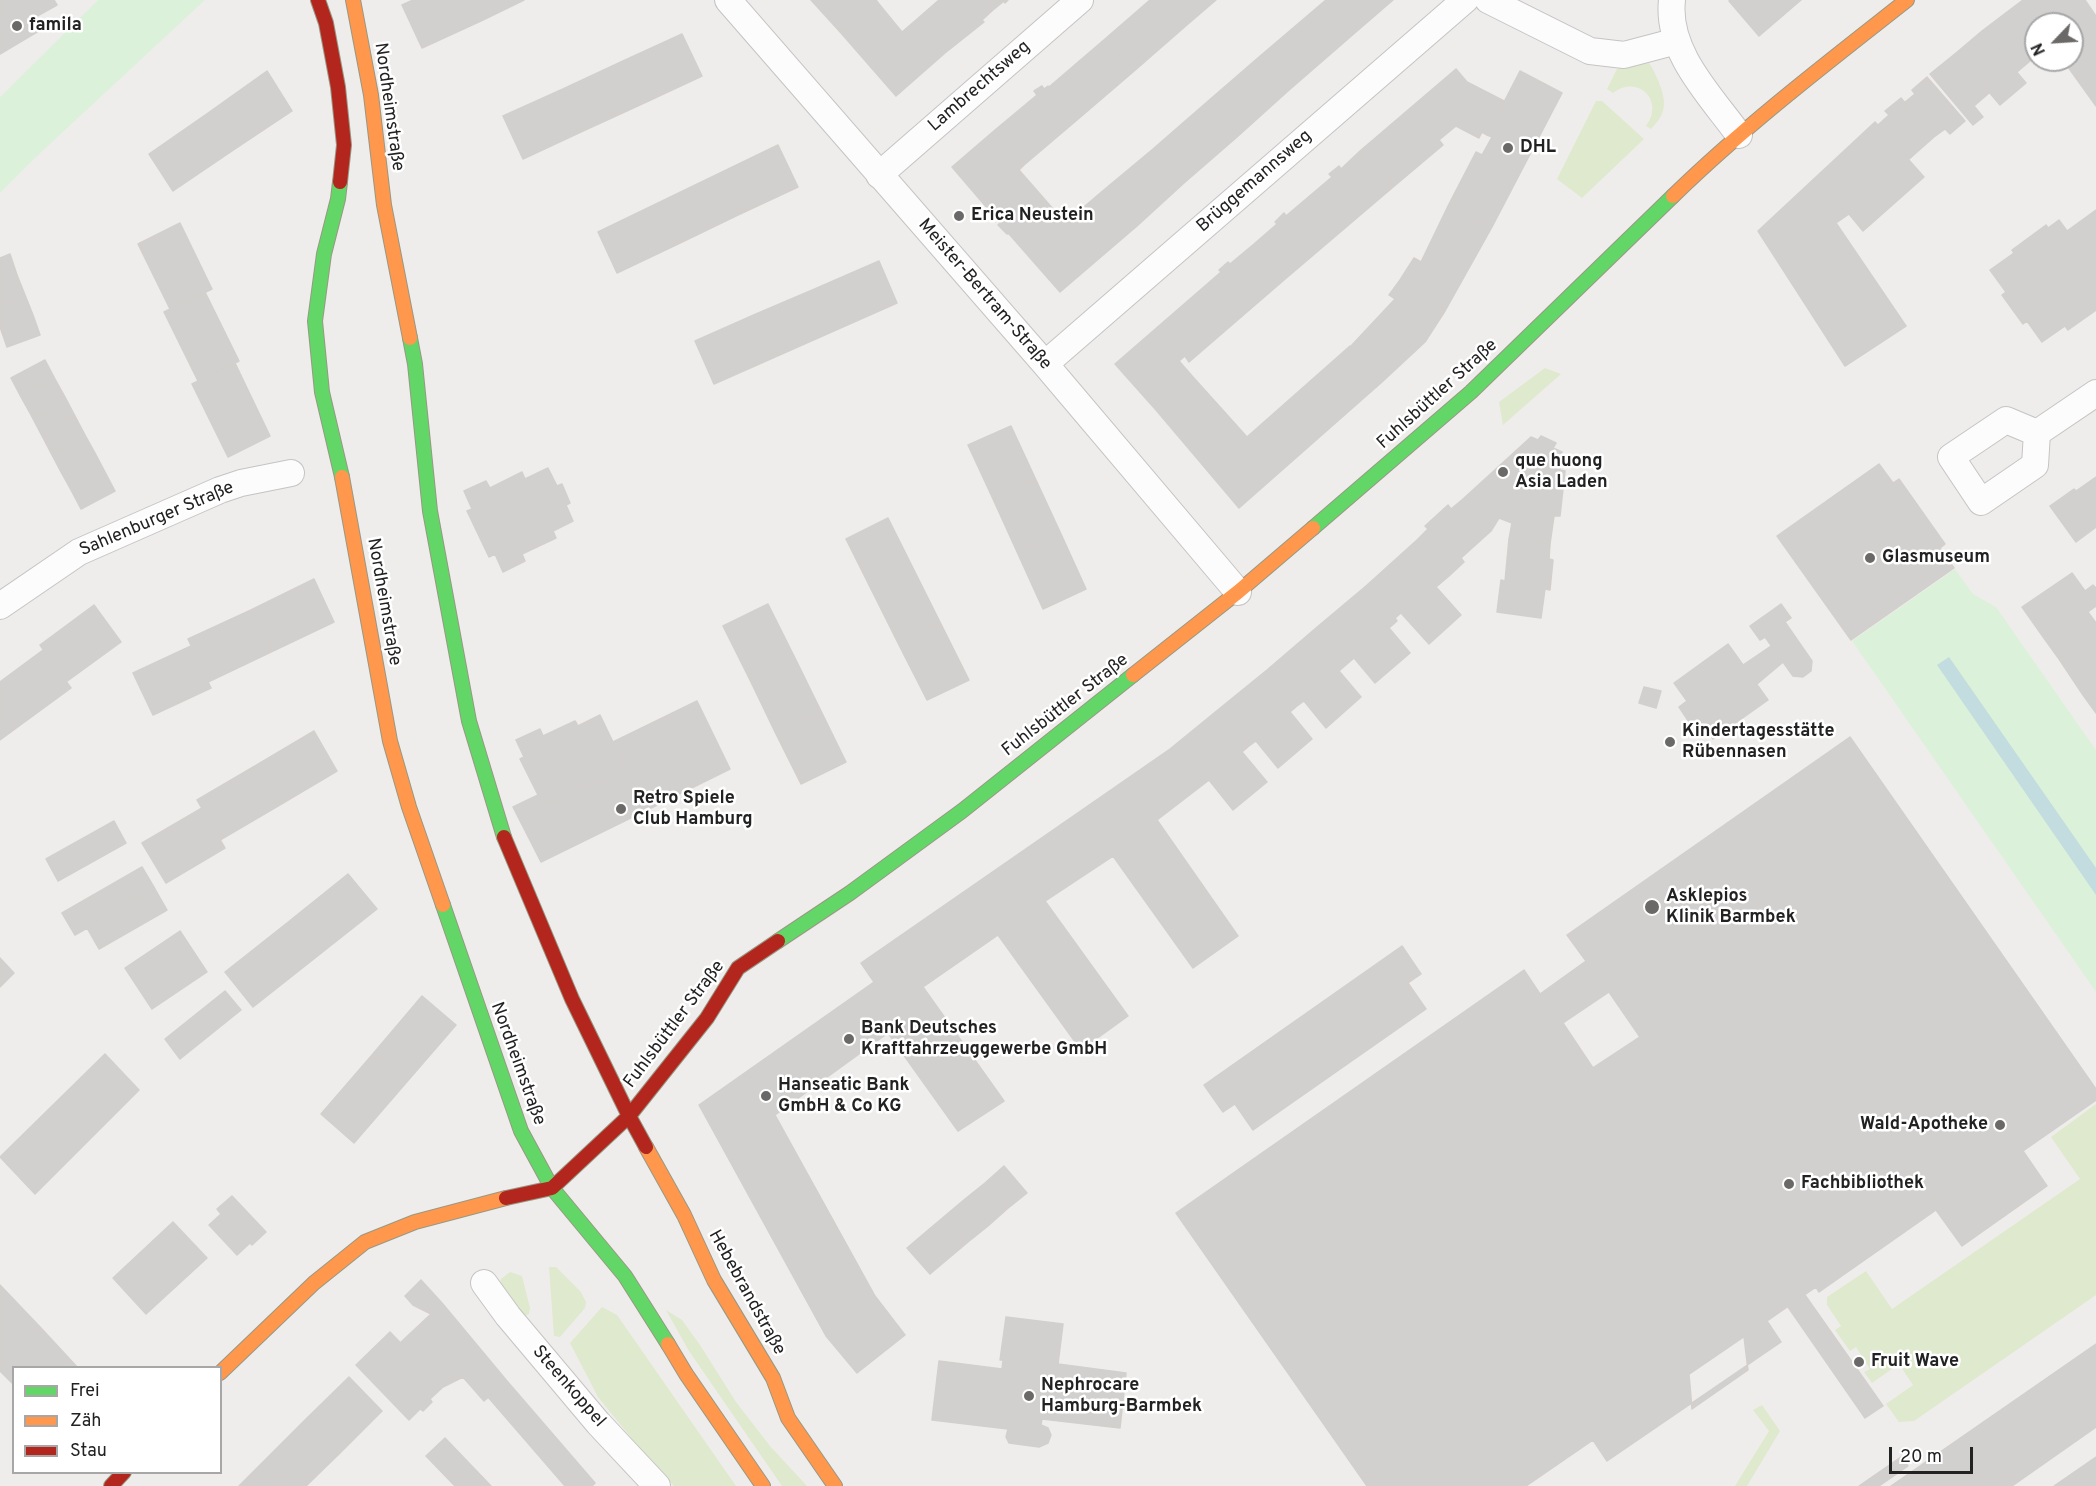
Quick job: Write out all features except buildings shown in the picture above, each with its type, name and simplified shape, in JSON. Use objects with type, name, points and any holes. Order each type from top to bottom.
[{"type":"main road","name":"Nordheimstraße","points":[[318,0],[326,23],[338,87],[344,145],[338,199],[324,254],[315,321],[322,392],[341,469],[380,691],[390,741],[409,807],[462,963],[521,1131],[552,1188]]},
{"type":"main road","name":"Nordheimstraße","points":[[353,0],[371,95],[384,205],[415,364],[430,511],[469,721],[506,845],[572,999],[629,1116]]},
{"type":"main road","name":"Fuhlsbüttler Straße","points":[[552,1188],[629,1116],[707,1018],[738,968],[850,893],[962,811],[1238,592],[1471,392],[1739,135],[1907,0]]},
{"type":"main road","name":"Hebebrandstraße","points":[[629,1116],[684,1215],[714,1280],[773,1378],[788,1418],[835,1486]]},
{"type":"main road","points":[[222,1371],[314,1283],[365,1242],[415,1222],[552,1188],[625,1276],[686,1374],[763,1486]]},
{"type":"main road","points":[[111,1486],[123,1474]]},
{"type":"street","name":"Meister-Bertram-Straße","points":[[728,0],[1045,364],[1238,592]]},
{"type":"street","name":"Lambrechtsweg","points":[[879,175],[1080,0]]},
{"type":"street","name":"Brüggemannsweg","points":[[1045,364],[1466,0]]},
{"type":"street","points":[[1488,0],[1590,51],[1624,55],[1677,41]]},
{"type":"street","points":[[1672,0],[1671,18],[1677,41],[1688,65],[1739,135]]},
{"type":"street","points":[[2037,433],[2096,393]]},
{"type":"street","name":"Sahlenburger Straße","points":[[0,606],[79,552],[220,490],[241,483],[291,473]]},
{"type":"street","name":"Steenkoppel","points":[[484,1283],[508,1316],[591,1414],[657,1486]]},
{"type":"green space","points":[[98,0],[205,0],[0,193],[0,97]]},
{"type":"green space","points":[[1649,63],[1658,80],[1664,100],[1663,111],[1651,129],[1646,126],[1651,117],[1652,108],[1646,93],[1639,88],[1631,87],[1622,88],[1613,93],[1607,89],[1617,69]]},
{"type":"green space","points":[[1596,101],[1602,101],[1644,139],[1582,198],[1557,179]]},
{"type":"green space","points":[[1545,368],[1561,374],[1503,425],[1499,402]]},
{"type":"green space","points":[[1955,569],[1973,594],[1996,607],[2096,750],[2096,992],[1852,641]]},
{"type":"green space","points":[[2096,1104],[2096,1295],[1914,1421],[1899,1422],[1886,1404],[1913,1385],[1899,1364],[1872,1383],[1864,1372],[1870,1369],[1856,1347],[1850,1351],[1835,1330],[1841,1326],[1827,1305],[1827,1297],[1866,1271],[1892,1309],[2080,1179],[2051,1137]]},
{"type":"green space","points":[[549,1267],[556,1267],[581,1292],[586,1302],[585,1308],[560,1337],[554,1336]]},
{"type":"green space","points":[[510,1272],[522,1276],[530,1308],[529,1314],[525,1316],[520,1314],[500,1284],[501,1279]]},
{"type":"green space","points":[[602,1307],[617,1315],[736,1486],[674,1486],[650,1461],[598,1397],[570,1343]]},
{"type":"green space","points":[[666,1310],[682,1320],[736,1402],[770,1446],[807,1486],[782,1486],[689,1351]]},
{"type":"green space","points":[[1762,1405],[1780,1431],[1747,1486],[1735,1486],[1769,1431],[1753,1410]]},
{"type":"water","points":[[1949,657],[2096,868],[2096,895],[1937,665]]},
{"type":"traffic: fast","points":[[340,182],[324,254],[315,321],[322,392],[342,477]]},
{"type":"traffic: fast","points":[[1313,528],[1471,392],[1673,196]]},
{"type":"traffic: fast","points":[[410,338],[415,364],[430,511],[469,721],[504,837]]},
{"type":"traffic: fast","points":[[778,941],[850,893],[962,811],[1133,675]]},
{"type":"traffic: fast","points":[[443,905],[521,1131],[552,1188],[625,1276],[668,1344]]},
{"type":"traffic: slow","points":[[353,0],[371,95],[384,205],[410,338]]},
{"type":"traffic: slow","points":[[1673,196],[1758,119],[1907,0]]},
{"type":"traffic: slow","points":[[342,477],[390,741],[409,807],[443,905]]},
{"type":"traffic: slow","points":[[1133,675],[1238,592],[1313,528]]},
{"type":"traffic: slow","points":[[646,1147],[684,1215],[714,1280],[773,1378],[788,1418],[835,1486]]},
{"type":"traffic: slow","points":[[222,1371],[314,1283],[365,1242],[415,1222],[506,1198]]},
{"type":"traffic: slow","points":[[668,1344],[763,1486]]},
{"type":"traffic: jam","points":[[318,0],[326,23],[338,87],[344,145],[340,182]]},
{"type":"traffic: jam","points":[[504,837],[572,999],[646,1147]]},
{"type":"traffic: jam","points":[[506,1198],[552,1188],[629,1116],[707,1018],[738,968],[778,941]]},
{"type":"traffic: jam","points":[[111,1486],[122,1474]]},
{"type":"place","name":"famila","points":[[17,26]]},
{"type":"place","name":"DHL","points":[[1508,148]]},
{"type":"place","name":"Erica Neustein","points":[[959,216]]},
{"type":"place","name":"que huong Asia Laden","points":[[1503,472]]},
{"type":"place","name":"Glasmuseum","points":[[1870,558]]},
{"type":"place","name":"Kindertagesstätte Rübennasen","points":[[1670,742]]},
{"type":"place","name":"Retro Spiele Club Hamburg","points":[[621,809]]},
{"type":"place","name":"Asklepios Klinik Barmbek","points":[[1652,907]]},
{"type":"place","name":"Bank Deutsches Kraftfahrzeuggewerbe GmbH","points":[[849,1039]]},
{"type":"place","name":"Hanseatic Bank GmbH & Co KG","points":[[766,1096]]},
{"type":"place","name":"Wald-Apotheke","points":[[2000,1125]]},
{"type":"place","name":"Fachbibliothek","points":[[1789,1184]]},
{"type":"place","name":"Fruit Wave","points":[[1859,1362]]},
{"type":"place","name":"Nephrocare Hamburg-Barmbek","points":[[1029,1396]]}]
